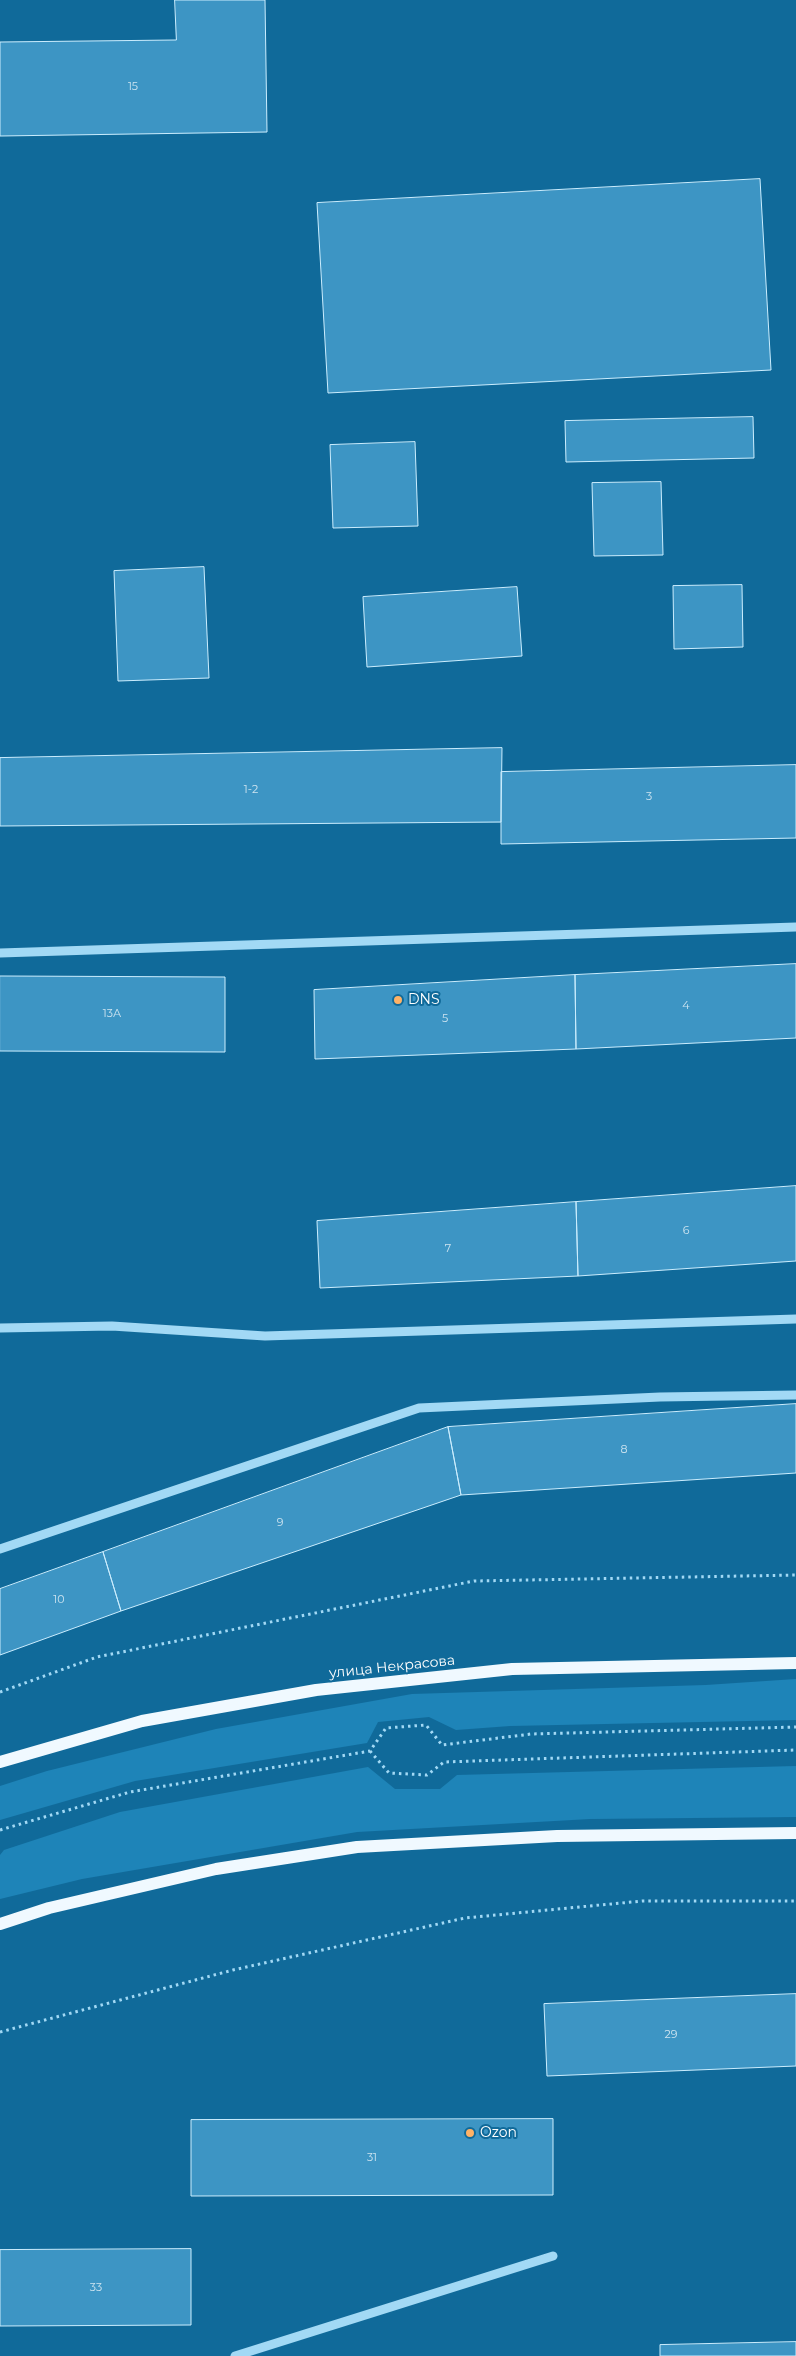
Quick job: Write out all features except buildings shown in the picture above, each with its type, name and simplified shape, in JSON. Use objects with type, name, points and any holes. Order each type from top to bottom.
[{"type":"main road","name":"улица Некрасова","points":[[0,1762],[142,1721],[316,1690],[512,1669],[796,1663]]},
{"type":"main road","points":[[0,1924],[49,1908],[216,1869],[357,1847],[557,1836],[796,1833]]},
{"type":"lane","points":[[0,954],[796,927]]},
{"type":"lane","points":[[0,1328],[112,1326],[265,1336],[796,1319]]},
{"type":"lane","points":[[0,1548],[420,1408],[660,1397],[796,1395]]},
{"type":"lane","points":[[235,2356],[553,2256]]},
{"type":"path","points":[[0,1692],[97,1657],[474,1581],[796,1575]]},
{"type":"path","points":[[0,1830],[130,1792],[370,1751],[386,1728],[426,1725],[442,1745],[531,1734],[796,1726]]},
{"type":"path","points":[[370,1751],[389,1774],[427,1775],[444,1762],[796,1750]]},
{"type":"path","points":[[0,2032],[233,1970],[465,1918],[642,1901],[796,1901]]},
{"type":"shaded area","points":[[796,1679],[796,1720],[510,1726],[456,1730],[429,1717],[378,1722],[367,1743],[135,1781],[0,1820],[0,1786],[47,1771],[216,1729],[412,1694],[706,1685]]},
{"type":"shaded area","points":[[796,1766],[796,1817],[590,1819],[357,1832],[82,1879],[0,1899],[0,1855],[4,1850],[120,1812],[368,1767],[395,1789],[440,1789],[457,1775]]},
{"type":"place","name":"DNS","points":[[398,1000]]},
{"type":"place","name":"Ozon","points":[[470,2133]]}]
